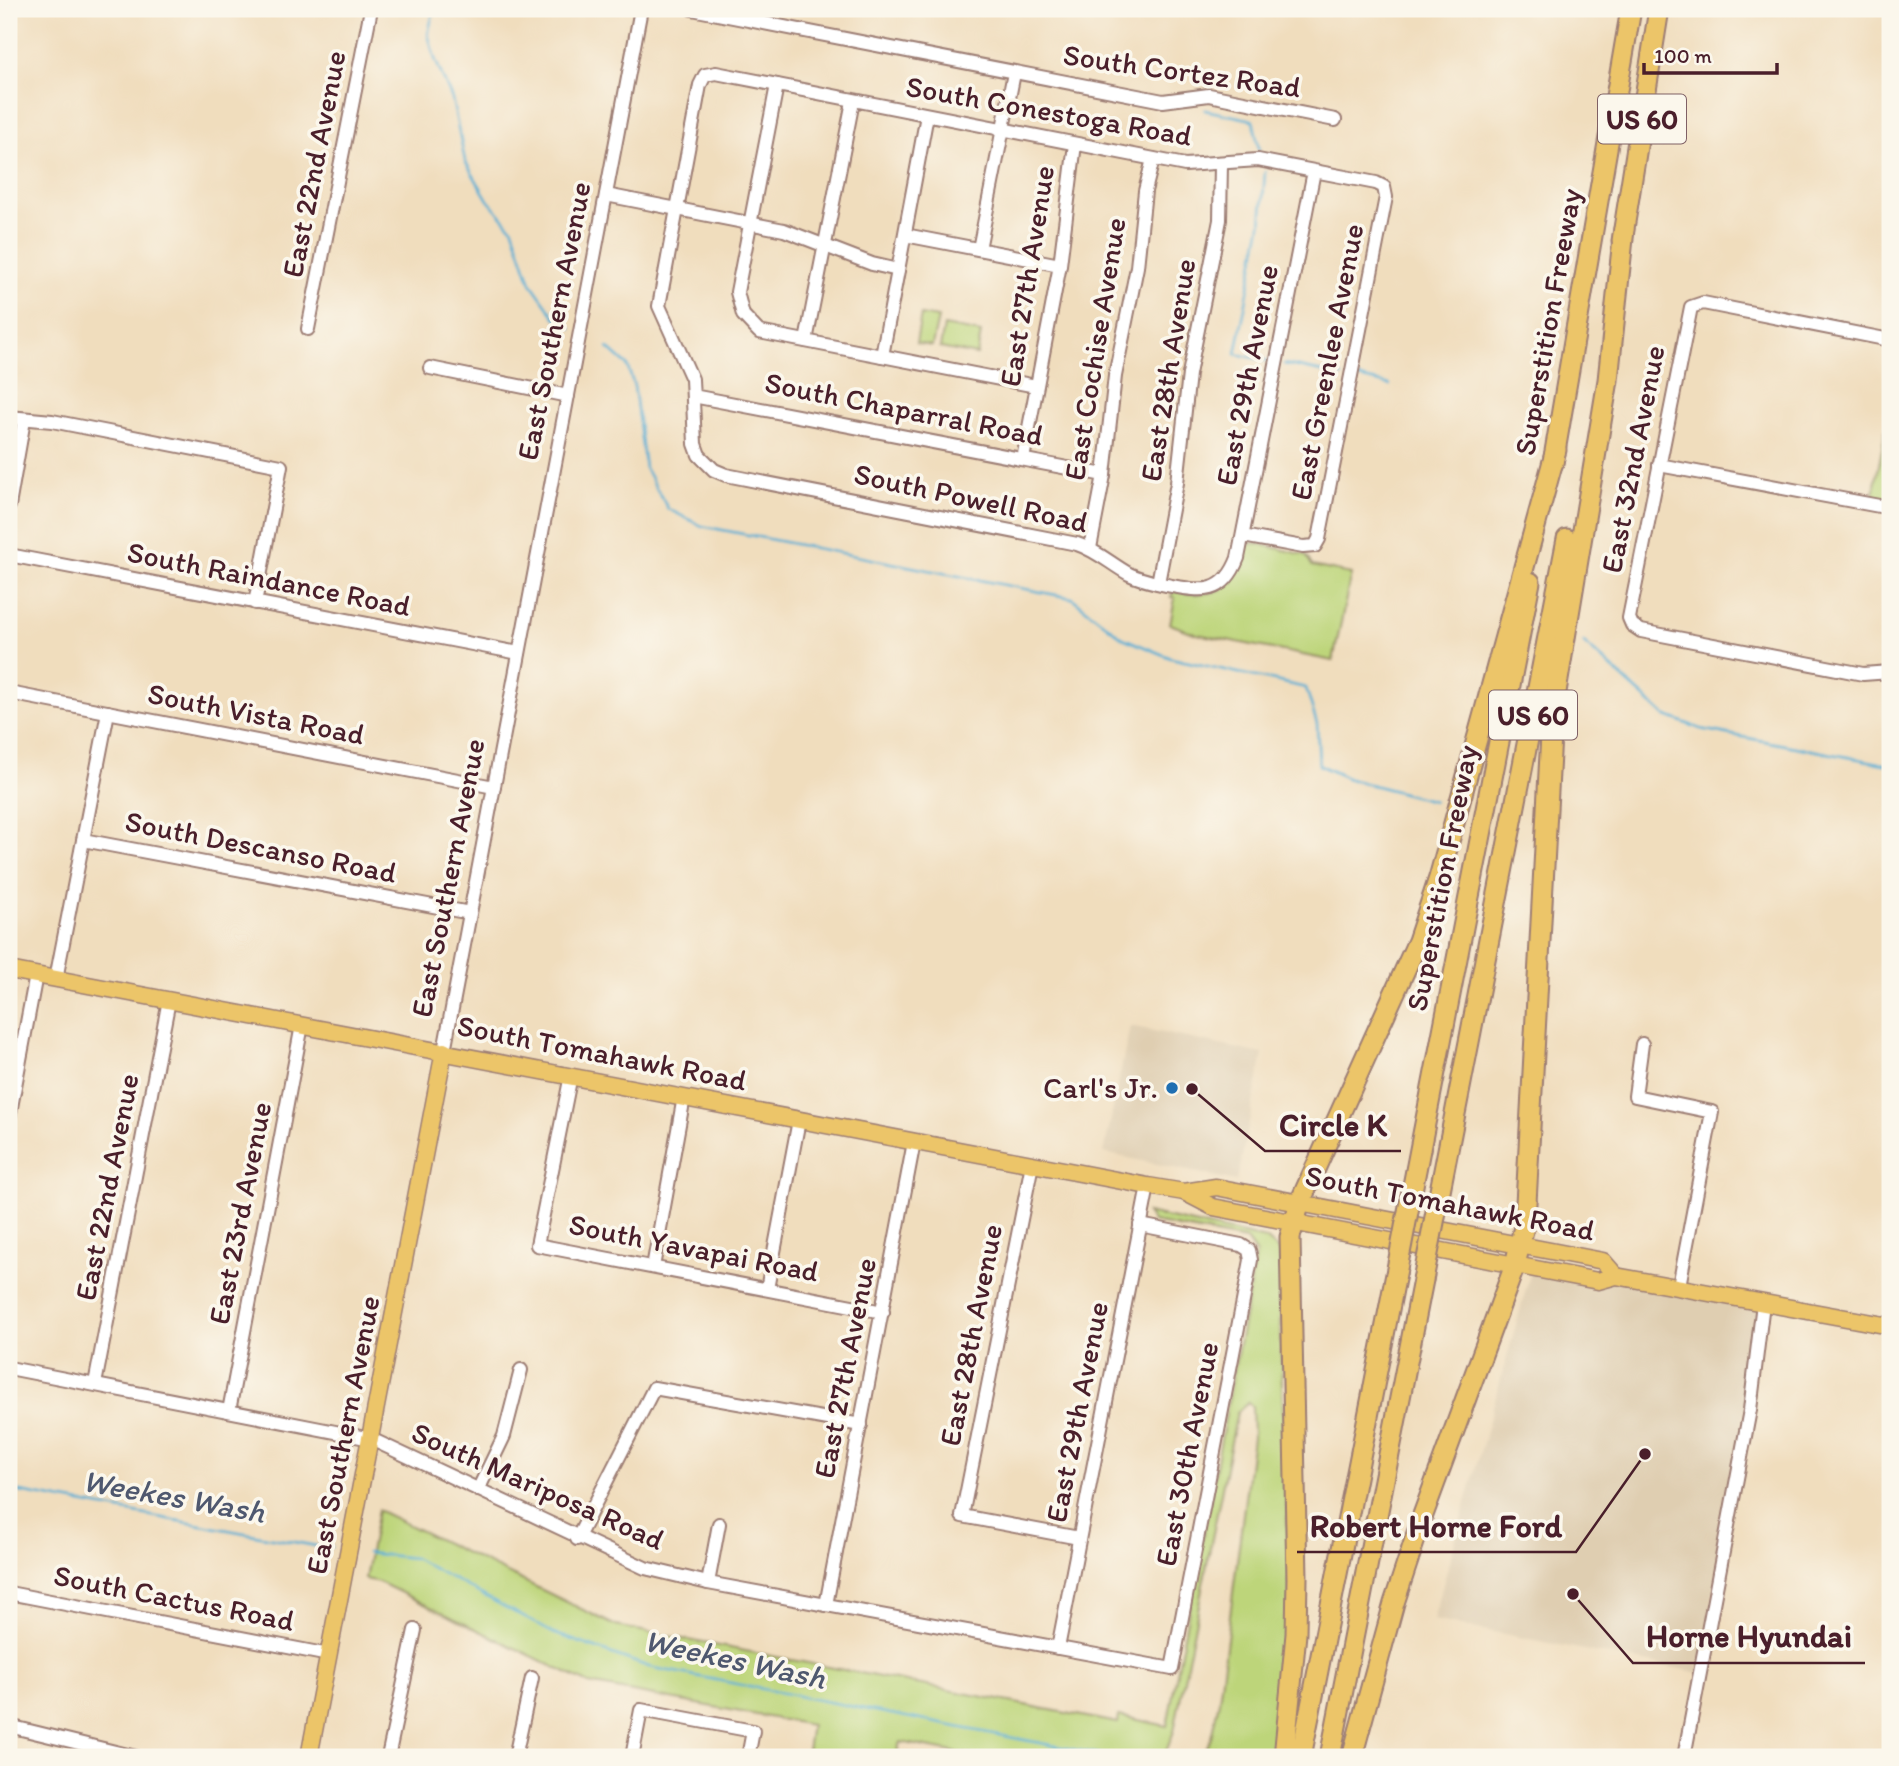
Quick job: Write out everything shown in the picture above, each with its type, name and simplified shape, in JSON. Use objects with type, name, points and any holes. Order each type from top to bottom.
[{"type":"highway","points":[[1615,113],[1623,9]]},
{"type":"highway","name":"Superstition Freeway","points":[[1301,1757],[1556,450],[1631,9]]},
{"type":"highway","name":"Superstition Freeway","points":[[1330,1757],[1624,229],[1659,9]]},
{"type":"highway","points":[[1352,1757],[1394,1603],[1515,1265],[1525,1222],[1552,716],[1608,380],[1624,229]]},
{"type":"highway","points":[[1284,1757],[1296,1620],[1290,1237],[1300,1202],[1418,941],[1439,878],[1556,450]]},
{"type":"main road","name":"South Tomahawk Road","points":[[9,970],[1184,1192],[1213,1207],[1515,1265],[1598,1280],[1616,1276],[1679,1286],[1890,1326]]},
{"type":"main road","name":"East Southern Avenue","points":[[309,1757],[444,1051]]},
{"type":"main road","name":"South Tomahawk Road","points":[[1184,1192],[1216,1187],[1300,1202],[1603,1261],[1616,1276]]},
{"type":"street","name":"East 22nd Avenue","points":[[308,329],[372,9]]},
{"type":"street","name":"East Southern Avenue","points":[[444,1051],[641,9]]},
{"type":"street","name":"South Cortez Road","points":[[692,9],[1163,101],[1209,95],[1335,120]]},
{"type":"street","points":[[979,249],[1014,73]]},
{"type":"street","name":"South Conestoga Road","points":[[677,209],[699,85],[705,75],[716,74],[1153,159],[1198,166],[1258,160],[1376,183],[1384,187]]},
{"type":"street","points":[[777,85],[737,292],[743,315],[759,332],[1036,386]]},
{"type":"street","points":[[806,341],[853,101]]},
{"type":"street","points":[[882,356],[928,115]]},
{"type":"street","name":"East 27th Avenue","points":[[1023,459],[1060,265],[1075,144]]},
{"type":"street","name":"East Cochise Avenue","points":[[1090,548],[1104,475],[1115,376],[1137,267],[1145,191],[1153,159]]},
{"type":"street","name":"East 28th Avenue","points":[[1158,583],[1177,483],[1189,374],[1220,220],[1221,164]]},
{"type":"street","name":"East 29th Avenue","points":[[1221,584],[1232,574],[1243,536],[1314,171]]},
{"type":"street","name":"East Greenlee Avenue","points":[[1243,536],[1303,547],[1315,546],[1319,538],[1386,197],[1384,187]]},
{"type":"street","points":[[606,195],[784,230],[872,264],[898,270]]},
{"type":"street","points":[[677,209],[659,306],[692,379],[693,396]]},
{"type":"street","points":[[905,235],[1060,265]]},
{"type":"street","name":"East 32nd Avenue","points":[[1890,340],[1695,304],[1688,315],[1630,615],[1632,625],[1641,631],[1863,674],[1890,672]]},
{"type":"street","points":[[430,368],[568,396]]},
{"type":"street","name":"South Chaparral Road","points":[[693,396],[1104,475]]},
{"type":"street","name":"South Powell Road","points":[[693,396],[695,444],[705,463],[726,475],[1090,548],[1130,575],[1158,583],[1194,590],[1209,590],[1221,584]]},
{"type":"street","points":[[9,417],[52,421],[281,466],[255,603]]},
{"type":"street","points":[[9,506],[24,420]]},
{"type":"street","points":[[1659,465],[1890,509]]},
{"type":"street","name":"South Raindance Road","points":[[9,555],[519,653]]},
{"type":"street","name":"South Vista Road","points":[[9,693],[494,787]]},
{"type":"street","points":[[56,979],[108,712]]},
{"type":"street","name":"South Descanso Road","points":[[83,840],[470,913]]},
{"type":"street","points":[[9,1118],[36,975]]},
{"type":"street","name":"East 22nd Avenue","points":[[95,1384],[169,1000]]},
{"type":"street","name":"East 23rd Avenue","points":[[229,1411],[302,1025]]},
{"type":"street","points":[[1643,1044],[1635,1096],[1712,1112],[1679,1286]]},
{"type":"street","name":"South Yavapai Road","points":[[570,1075],[537,1245],[883,1312]]},
{"type":"street","points":[[653,1267],[684,1097]]},
{"type":"street","points":[[767,1289],[799,1119]]},
{"type":"street","name":"East 27th Avenue","points":[[826,1605],[914,1142]]},
{"type":"street","name":"East 28th Avenue","points":[[1032,1164],[962,1516],[1079,1538]]},
{"type":"street","name":"East 29th Avenue","points":[[1058,1648],[1148,1186]]},
{"type":"street","name":"East 30th Avenue","points":[[1140,1225],[1241,1245],[1249,1250],[1251,1260],[1172,1669]]},
{"type":"street","points":[[1684,1757],[1750,1410],[1763,1303]]},
{"type":"street","name":"South Mariposa Road","points":[[9,1368],[371,1439],[577,1539],[645,1568],[708,1583],[1172,1669]]},
{"type":"street","points":[[478,1490],[504,1436],[521,1370]]},
{"type":"street","points":[[577,1539],[654,1388],[861,1425]]},
{"type":"street","points":[[708,1583],[719,1524]]},
{"type":"street","name":"South Cactus Road","points":[[9,1593],[330,1655]]},
{"type":"street","points":[[388,1757],[415,1630]]},
{"type":"street","points":[[515,1757],[532,1678]]},
{"type":"street","points":[[632,1757],[641,1710],[753,1731],[748,1757]]},
{"type":"street","points":[[9,1726],[136,1757]]},
{"type":"shaded area","points":[[1130,1026],[1263,1054],[1237,1181],[1104,1153]]},
{"type":"shaded area","points":[[1532,1268],[1763,1303],[1700,1673],[1433,1620]]},
{"type":"green space","points":[[921,315],[938,318],[932,346],[916,343]]},
{"type":"green space","points":[[944,326],[981,333],[977,355],[940,348]]},
{"type":"green space","points":[[1890,408],[1890,499],[1873,496]]},
{"type":"green space","points":[[1255,543],[1306,555],[1312,566],[1351,574],[1333,661],[1197,634],[1170,624],[1175,598],[1171,597],[1173,591],[1201,594],[1226,586],[1240,568],[1248,544]]},
{"type":"green space","points":[[1147,1213],[1266,1239],[1281,1252],[1280,1330],[1290,1598],[1278,1757],[1202,1757],[1211,1738],[1219,1701],[1253,1437],[1252,1406],[1248,1403],[1237,1412],[1174,1731],[1164,1757],[979,1757],[900,1742],[896,1757],[806,1757],[811,1725],[589,1684],[379,1582],[365,1579],[378,1510],[616,1626],[1118,1723],[1119,1716],[1167,1726],[1256,1254],[1246,1240],[1153,1222]]},
{"type":"waterway","points":[[434,9],[428,34],[452,99],[465,161],[488,200],[513,229],[531,283],[555,317],[571,328]]},
{"type":"waterway","points":[[1205,110],[1253,120],[1259,149]]},
{"type":"waterway","points":[[1265,172],[1261,225],[1236,354],[1268,361]]},
{"type":"waterway","points":[[608,348],[627,365],[634,386],[645,468],[668,509],[702,526],[1072,598],[1123,638],[1171,658],[1306,688],[1317,724],[1319,765],[1349,779],[1434,801]]},
{"type":"waterway","points":[[1284,364],[1342,376]]},
{"type":"waterway","points":[[1359,378],[1390,385]]},
{"type":"waterway","points":[[1584,643],[1664,715],[1701,729],[1890,765]]},
{"type":"waterway","name":"Weekes Wash","points":[[9,1490],[332,1547]]},
{"type":"waterway","name":"Weekes Wash","points":[[367,1553],[414,1558],[553,1633],[649,1667],[1112,1757]]},
{"type":"place","name":"Carl's Jr.","points":[[1172,1088]]},
{"type":"place","name":"Circle K","points":[[1192,1089]]},
{"type":"place","name":"Robert Horne Ford","points":[[1645,1454]]},
{"type":"place","name":"Horne Hyundai","points":[[1573,1594]]}]
